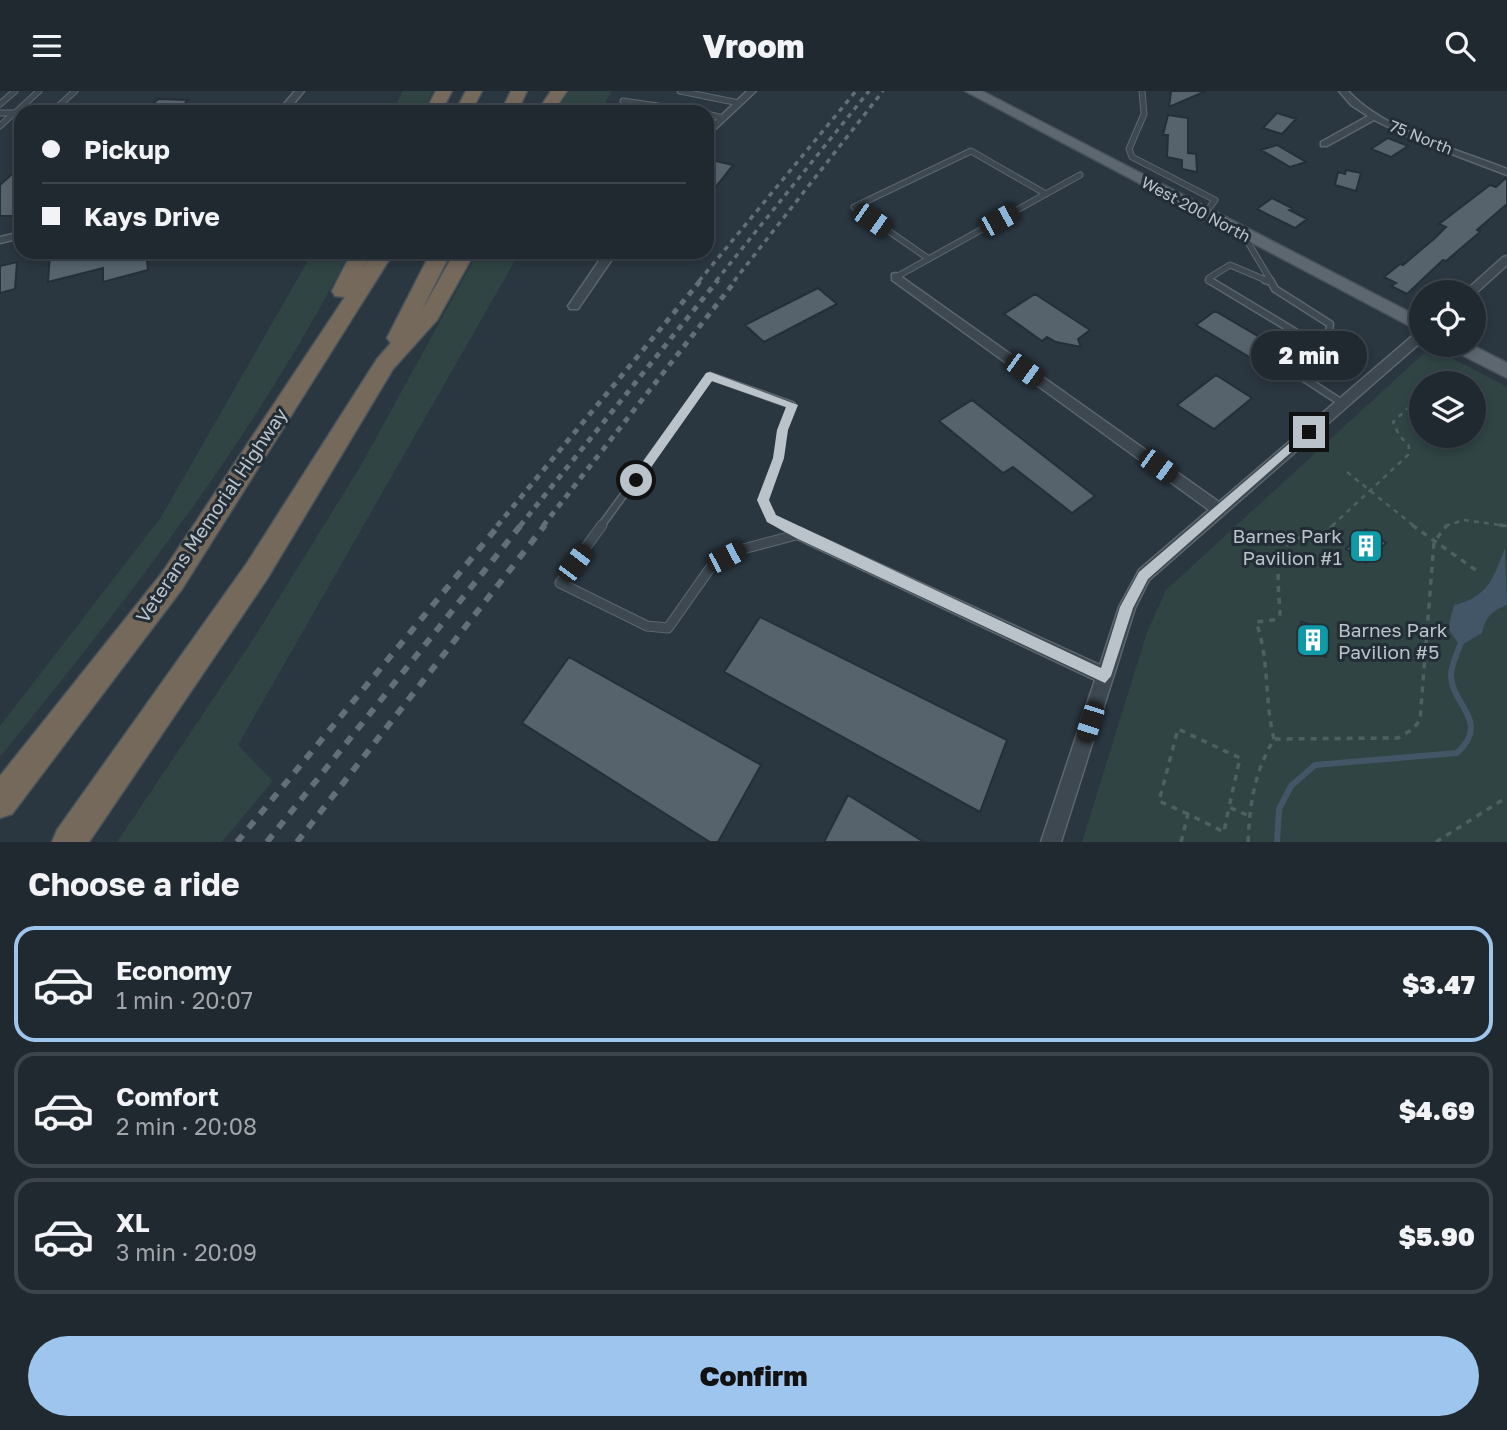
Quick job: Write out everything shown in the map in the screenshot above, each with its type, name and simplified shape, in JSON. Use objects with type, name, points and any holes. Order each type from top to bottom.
[{"type":"highway","points":[[280,413],[358,259]]},
{"type":"highway","name":"Veterans Memorial Highway","points":[[0,802],[172,581],[379,259]]},
{"type":"highway","points":[[69,842],[218,630],[340,440],[385,364],[438,259]]},
{"type":"highway","points":[[385,364],[430,315],[462,259]]},
{"type":"main road","name":"West 200 North","points":[[972,91],[1409,320]]},
{"type":"main road","points":[[1480,357],[1507,371]]},
{"type":"street","points":[[288,105],[300,91]]},
{"type":"street","points":[[714,127],[752,91]]},
{"type":"street","name":"75 North","points":[[1343,91],[1349,101],[1373,117],[1507,172]]},
{"type":"street","points":[[1324,144],[1373,117]]},
{"type":"street","points":[[574,306],[606,259]]},
{"type":"street","points":[[1483,280],[1507,259]]},
{"type":"street","points":[[897,277],[1219,510]]},
{"type":"street","points":[[1051,842],[1127,607],[1144,575],[1409,345]]},
{"type":"street","points":[[800,534],[1105,676]]},
{"type":"lane","points":[[0,104],[15,91]]},
{"type":"lane","points":[[24,105],[39,91]]},
{"type":"lane","points":[[60,105],[75,91]]},
{"type":"lane","points":[[680,91],[739,103]]},
{"type":"lane","points":[[717,98],[724,91]]},
{"type":"lane","points":[[1142,91],[1146,103],[1145,117],[1129,149],[1132,157],[1215,200],[1205,214]]},
{"type":"lane","points":[[623,101],[651,105]]},
{"type":"lane","points":[[0,126],[14,114]]},
{"type":"lane","points":[[714,116],[723,118]]},
{"type":"lane","points":[[929,259],[853,207],[971,151],[1046,194]]},
{"type":"lane","points":[[897,277],[1080,175]]},
{"type":"lane","points":[[1243,234],[1275,289],[1330,324],[1329,333],[1298,358],[1294,367],[1298,375],[1342,403]]},
{"type":"lane","points":[[1268,281],[1230,265],[1209,278],[1209,282],[1315,344]]},
{"type":"lane","points":[[710,376],[792,405],[783,430],[779,458],[763,500],[771,518],[800,534],[739,550],[713,564],[668,628],[647,626],[560,583],[710,376]]},
{"type":"path","points":[[1274,739],[1268,721],[1264,639],[1256,622],[1273,620],[1279,616],[1279,558],[1284,547],[1296,538],[1323,535],[1408,454],[1409,446],[1399,435],[1393,422],[1409,407]]},
{"type":"path","points":[[1347,472],[1434,542],[1477,571]]},
{"type":"path","points":[[1274,739],[1398,739],[1413,729],[1420,720],[1434,542],[1439,529],[1458,520],[1507,526]]},
{"type":"path","points":[[1178,729],[1240,758],[1229,807],[1224,832],[1159,801],[1178,729]]},
{"type":"path","points":[[1248,842],[1250,788],[1258,765],[1274,739]]},
{"type":"path","points":[[1436,842],[1507,797]]},
{"type":"path","points":[[1229,807],[1249,816]]},
{"type":"path","points":[[1181,842],[1188,814]]},
{"type":"green space","points":[[403,91],[433,91],[426,105],[396,105]]},
{"type":"green space","points":[[569,91],[612,91],[604,105],[560,105]]},
{"type":"green space","points":[[309,259],[346,259],[274,386],[232,450],[143,575],[0,757],[0,726],[161,517]]},
{"type":"green space","points":[[474,259],[516,259],[238,745],[273,781],[222,842],[117,842],[254,638],[360,467]]},
{"type":"green space","points":[[1420,357],[1450,357],[1477,371],[1409,371],[1409,448],[1486,448],[1486,376],[1507,387],[1507,842],[1082,842],[1147,632],[1166,590]]},
{"type":"water","points":[[1505,548],[1507,605],[1490,615],[1482,633],[1460,646],[1448,628],[1454,605],[1482,592],[1493,578]]},
{"type":"building","points":[[1171,91],[1206,91],[1169,107]]},
{"type":"building","points":[[158,99],[188,100],[183,105],[152,105]]},
{"type":"building","points":[[1277,113],[1296,119],[1282,134],[1263,128]]},
{"type":"building","points":[[1168,115],[1188,118],[1188,153],[1196,154],[1197,172],[1182,169],[1182,160],[1167,157],[1168,135],[1163,135]]},
{"type":"building","points":[[1388,138],[1408,146],[1391,157],[1371,149]]},
{"type":"building","points":[[1277,145],[1306,162],[1290,167],[1261,150]]},
{"type":"building","points":[[714,161],[733,165],[714,189]]},
{"type":"building","points":[[1346,170],[1361,173],[1356,191],[1335,185],[1338,172],[1345,174]]},
{"type":"building","points":[[14,172],[14,216],[0,216],[0,185]]},
{"type":"building","points":[[1507,177],[1507,204],[1477,230],[1480,232],[1422,280],[1409,280],[1407,294],[1391,286],[1396,283],[1384,277],[1400,264],[1403,265],[1446,227],[1439,224],[1490,185],[1496,187]]},
{"type":"building","points":[[1272,198],[1307,219],[1295,228],[1257,209]]},
{"type":"building","points":[[50,259],[147,259],[148,270],[103,282],[103,268],[48,282]]},
{"type":"building","points":[[17,262],[15,289],[0,293],[0,266]]},
{"type":"building","points":[[818,288],[837,304],[764,342],[745,325]]},
{"type":"building","points":[[1035,294],[1090,330],[1078,339],[1081,347],[1056,342],[1047,337],[1042,341],[1004,314]]},
{"type":"building","points":[[1215,311],[1275,346],[1256,361],[1196,325]]},
{"type":"building","points":[[1216,375],[1252,398],[1214,429],[1177,405]]},
{"type":"building","points":[[972,400],[1095,496],[1072,513],[1013,467],[1003,473],[939,421]]},
{"type":"building","name":"Barnes Park Pavilion #1","points":[[1366,529],[1386,543],[1366,563],[1346,549]]},
{"type":"building","points":[[760,617],[1007,740],[980,812],[724,672]]},
{"type":"building","name":"Barnes Park Pavilion #5","points":[[1301,622],[1320,627],[1326,657],[1306,653]]},
{"type":"building","points":[[569,657],[761,765],[718,842],[710,842],[522,723]]},
{"type":"building","points":[[848,795],[924,842],[824,842]]},
{"type":"waterway","points":[[1277,842],[1279,809],[1291,786],[1315,765],[1457,753],[1467,742],[1471,732],[1468,714],[1453,687],[1451,677],[1462,639]]},
{"type":"railway","points":[[699,281],[856,91]]},
{"type":"railway","points":[[716,281],[869,91]]},
{"type":"railway","points":[[734,281],[883,91]]},
{"type":"railway","points":[[497,526],[701,280]]},
{"type":"railway","points":[[520,526],[718,280]]},
{"type":"railway","points":[[543,526],[736,280]]},
{"type":"railway","points":[[237,842],[499,525]]},
{"type":"railway","points":[[267,842],[521,525]]},
{"type":"railway","points":[[297,842],[545,525]]},
{"type":"place","name":"Barnes Park Pavilion #1","points":[[1366,546]]},
{"type":"place","name":"Barnes Park Pavilion #5","points":[[1313,640]]},
{"type":"route","points":[[636,480],[710,376],[792,405],[783,430],[779,458],[763,500],[771,518],[1105,676],[1127,607],[1144,575],[1309,432]]}]
